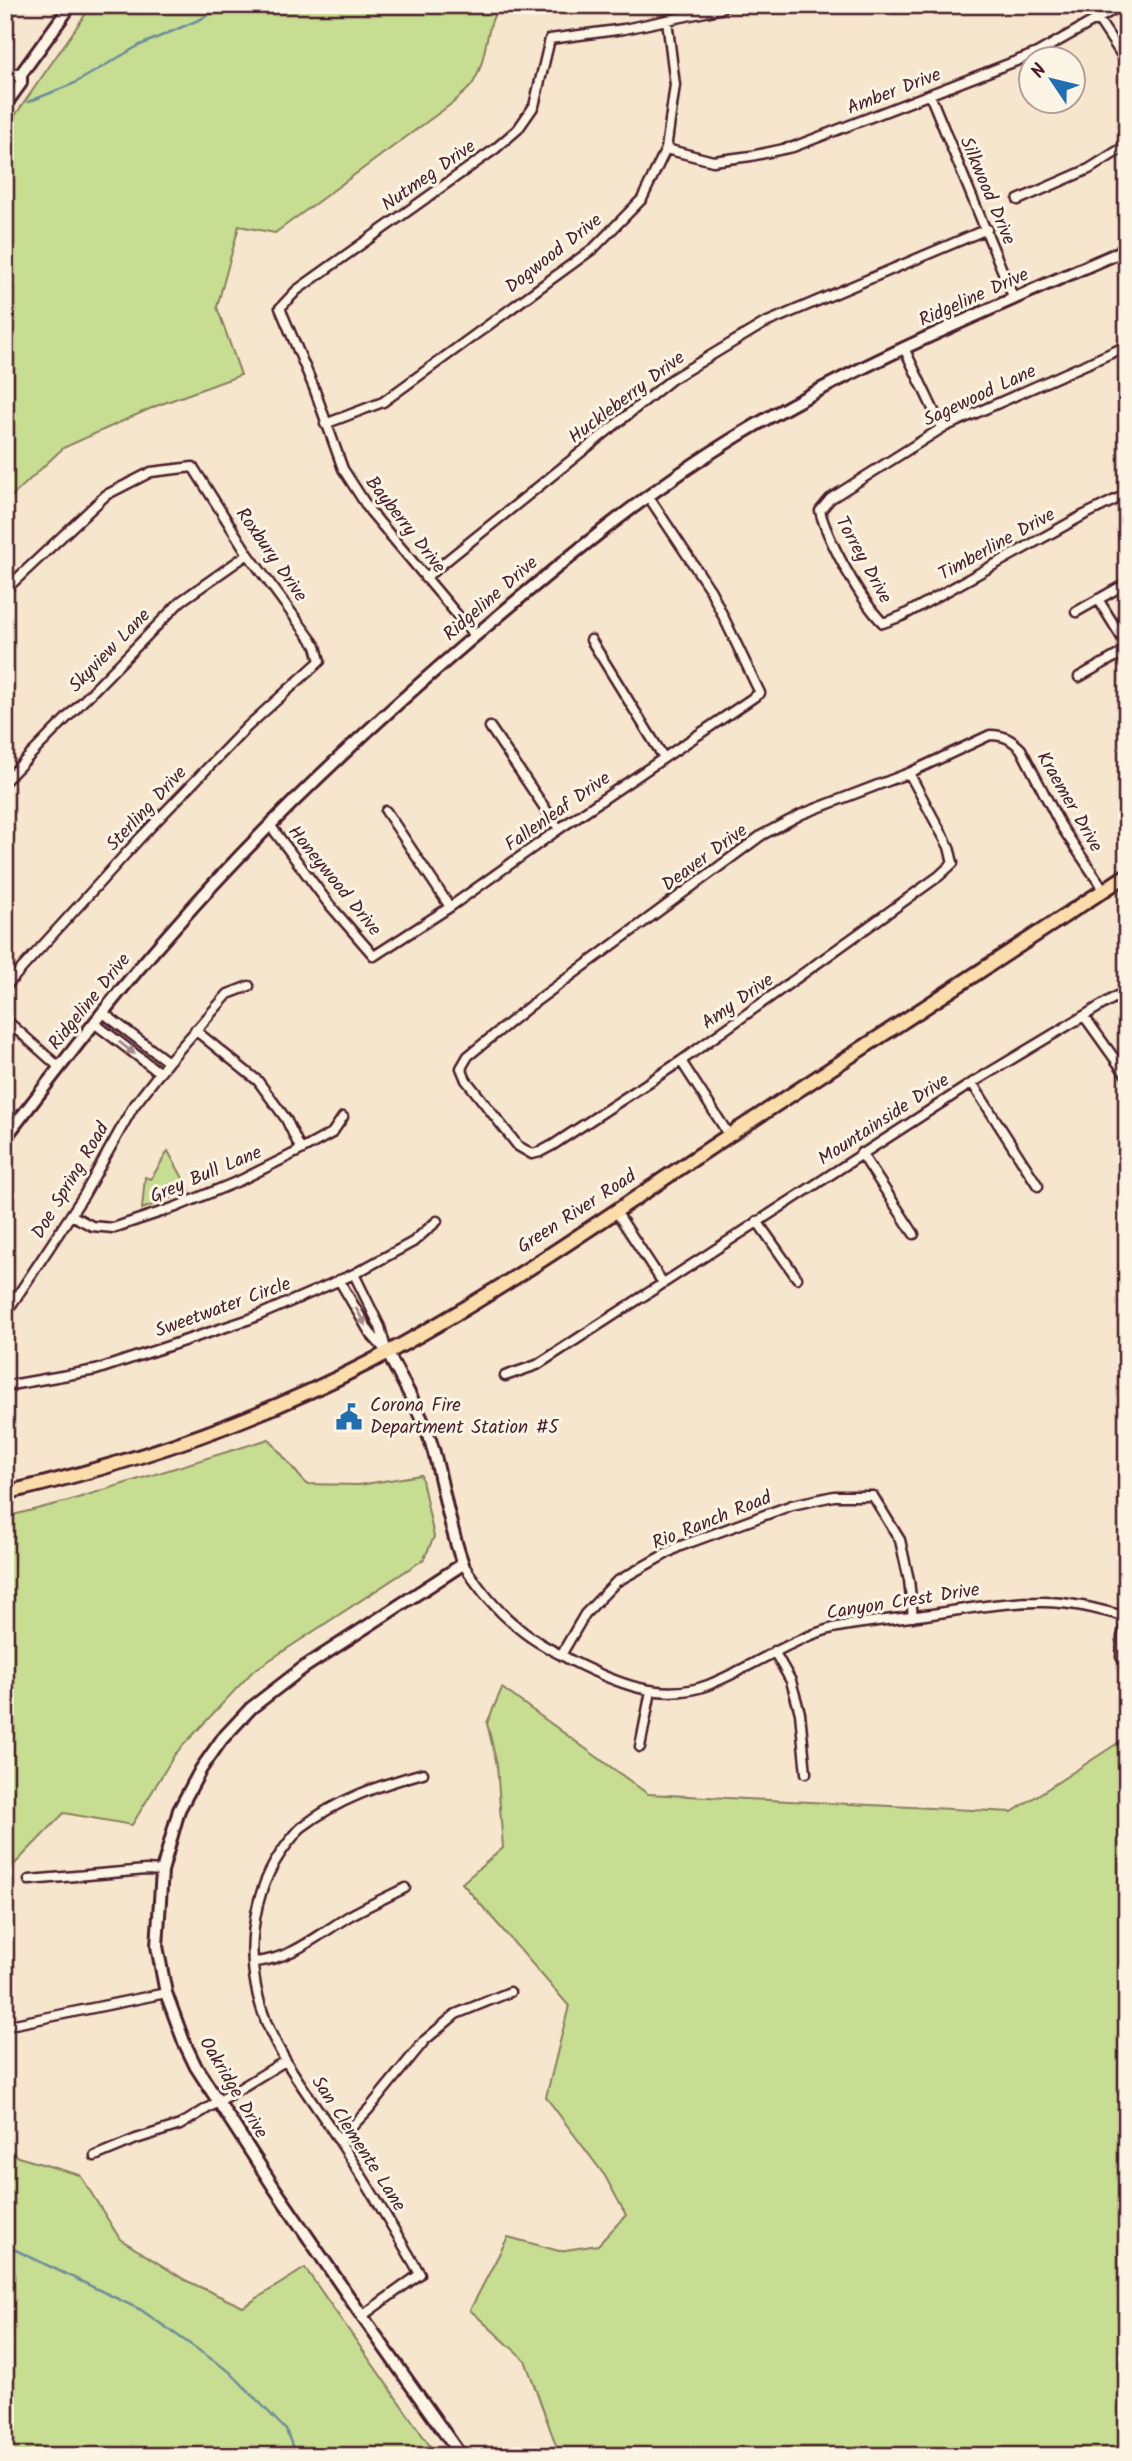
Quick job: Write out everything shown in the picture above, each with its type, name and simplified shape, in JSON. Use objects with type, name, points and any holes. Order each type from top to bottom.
[{"type":"main road","name":"Green River Road","points":[[5,1493],[87,1472],[221,1427],[304,1393],[387,1352],[491,1292],[1127,875]]},
{"type":"street","points":[[5,84],[11,76],[20,74],[71,5]]},
{"type":"street","points":[[667,20],[720,9],[725,5]]},
{"type":"street","name":"Amber Drive","points":[[666,149],[713,161],[793,148],[1037,52],[1122,5]]},
{"type":"street","points":[[1098,19],[1127,63]]},
{"type":"street","name":"Nutmeg Drive","points":[[280,308],[297,290],[495,149],[518,129],[534,106],[550,39],[667,20]]},
{"type":"street","name":"Dogwood Drive","points":[[325,424],[383,402],[594,248],[642,199],[666,149],[675,85],[667,20]]},
{"type":"street","points":[[5,105],[21,83],[20,74]]},
{"type":"street","name":"Silkwood Drive","points":[[930,95],[1014,299]]},
{"type":"street","points":[[1018,200],[1089,169],[1127,145]]},
{"type":"street","name":"Huckleberry Drive","points":[[425,578],[672,379],[763,324],[987,229]]},
{"type":"street","name":"Ridgeline Drive","points":[[5,1138],[102,1012],[175,926],[270,825],[362,737],[569,555],[648,496],[738,435],[815,391],[904,348],[1127,249]]},
{"type":"street","name":"Bayberry Drive","points":[[280,308],[314,388],[343,469],[363,500],[475,636]]},
{"type":"street","name":"Sagewood Lane","points":[[820,510],[830,499],[942,428],[1127,346]]},
{"type":"street","points":[[904,348],[942,428]]},
{"type":"street","name":"Roxbury Drive","points":[[5,590],[106,495],[151,472],[193,467],[248,554],[316,646],[320,661]]},
{"type":"street","name":"Timberline Drive","points":[[883,623],[902,616],[1082,516],[1127,494]]},
{"type":"street","name":"Fallenleaf Drive","points":[[374,956],[450,907],[559,829],[760,693],[711,591],[648,496]]},
{"type":"street","name":"Torrey Drive","points":[[820,510],[824,527],[870,610],[883,623]]},
{"type":"street","name":"Skyview Lane","points":[[5,781],[181,601],[248,554]]},
{"type":"street","points":[[1076,612],[1127,583]]},
{"type":"street","points":[[1079,677],[1127,648],[1098,599]]},
{"type":"street","points":[[591,640],[664,758]]},
{"type":"street","name":"Sterling Drive","points":[[5,987],[150,827],[247,727],[320,661]]},
{"type":"street","points":[[489,727],[559,829]]},
{"type":"street","name":"Deaver Drive","points":[[532,1154],[518,1146],[466,1080],[461,1068],[468,1056],[531,1005],[762,835],[812,810],[909,772],[982,738],[1003,735]]},
{"type":"street","name":"Kraemer Drive","points":[[1003,735],[1021,749],[1062,826],[1104,890]]},
{"type":"street","name":"Amy Drive","points":[[532,1154],[553,1145],[681,1061],[939,876],[953,863],[949,847],[909,772]]},
{"type":"street","points":[[386,811],[450,907]]},
{"type":"street","name":"Honeywood Drive","points":[[270,825],[328,903],[374,956]]},
{"type":"street","name":"Doe Spring Road","points":[[5,1318],[84,1195],[133,1107],[168,1062],[228,994],[249,986]]},
{"type":"street","name":"Mountainside Drive","points":[[505,1376],[537,1365],[861,1153],[1127,990]]},
{"type":"street","points":[[102,1012],[168,1062]]},
{"type":"street","points":[[1084,1016],[1127,1076]]},
{"type":"street","points":[[5,1019],[59,1068]]},
{"type":"street","points":[[94,1023],[160,1073]]},
{"type":"street","points":[[195,1030],[258,1081],[286,1119],[301,1150]]},
{"type":"street","points":[[681,1061],[729,1135]]},
{"type":"street","points":[[972,1083],[1038,1186]]},
{"type":"street","name":"Grey Bull Lane","points":[[71,1215],[92,1226],[113,1228],[176,1207],[241,1180],[301,1150],[332,1133],[343,1117]]},
{"type":"street","points":[[861,1153],[914,1234]]},
{"type":"street","points":[[615,1210],[663,1283]]},
{"type":"street","name":"Sweetwater Circle","points":[[5,1387],[96,1370],[250,1319],[354,1274],[413,1242],[436,1221]]},
{"type":"street","points":[[757,1221],[797,1278]]},
{"type":"street","name":"Canyon Crest Drive","points":[[354,1274],[380,1327],[387,1352],[416,1409],[432,1449],[445,1506],[463,1564],[496,1608],[534,1640],[606,1678],[651,1690],[680,1691],[706,1686],[804,1637],[835,1628],[1040,1602],[1086,1607],[1127,1618]]},
{"type":"street","name":"Canyon Crest Drive","points":[[340,1280],[370,1333],[387,1352]]},
{"type":"street","name":"Rio Ranch Road","points":[[561,1655],[585,1614],[616,1583],[678,1547],[792,1505],[834,1496],[873,1496],[900,1540],[909,1580],[913,1617]]},
{"type":"street","name":"Oakridge Drive","points":[[461,2456],[362,2316],[190,2054],[166,1993],[157,1946],[162,1871],[179,1810],[201,1769],[222,1739],[251,1708],[303,1668],[463,1564]]},
{"type":"street","points":[[1121,1657],[1127,1618]]},
{"type":"street","points":[[774,1651],[791,1681],[800,1713],[806,1773]]},
{"type":"street","points":[[640,1747],[651,1690]]},
{"type":"street","name":"San Clemente Lane","points":[[362,2316],[420,2274],[340,2140],[285,2061],[267,2024],[256,1991],[253,1928],[261,1890],[276,1858],[300,1828],[331,1807],[376,1786],[423,1773]]},
{"type":"street","points":[[29,1880],[162,1871]]},
{"type":"street","points":[[254,1962],[271,1961],[298,1950],[351,1915],[405,1888]]},
{"type":"street","points":[[340,2140],[425,2040],[456,2014],[510,1992]]},
{"type":"street","points":[[5,2026],[166,1993]]},
{"type":"street","points":[[95,2156],[180,2125],[285,2061]]},
{"type":"green space","points":[[92,5],[139,5],[147,8],[151,5],[500,5],[491,23],[478,74],[469,88],[454,102],[275,233],[239,226],[217,307],[241,375],[156,406],[63,448],[5,503],[5,130]]},
{"type":"green space","points":[[168,1151],[190,1191],[142,1209],[145,1177],[151,1179]]},
{"type":"green space","points":[[269,1439],[306,1484],[359,1485],[421,1475],[434,1537],[424,1559],[253,1671],[175,1754],[132,1825],[64,1813],[5,1874],[5,1517],[68,1501]]},
{"type":"green space","points":[[502,1688],[648,1794],[1012,1812],[1127,1737],[1127,2456],[566,2456],[557,2448],[525,2360],[470,2310],[508,2237],[559,2251],[598,2245],[626,2215],[605,2176],[546,2097],[569,2006],[462,1883],[503,1848],[497,1765],[487,1723]]},
{"type":"green space","points":[[5,2146],[18,2157],[80,2175],[120,2239],[185,2280],[243,2307],[305,2268],[437,2456],[5,2456]]},
{"type":"waterway","points":[[28,102],[75,83],[138,46],[226,5]]},
{"type":"waterway","points":[[5,2245],[141,2310],[230,2372],[286,2430],[296,2456]]},
{"type":"place","name":"Corona Fire Department Station #5","points":[[349,1417]]}]
